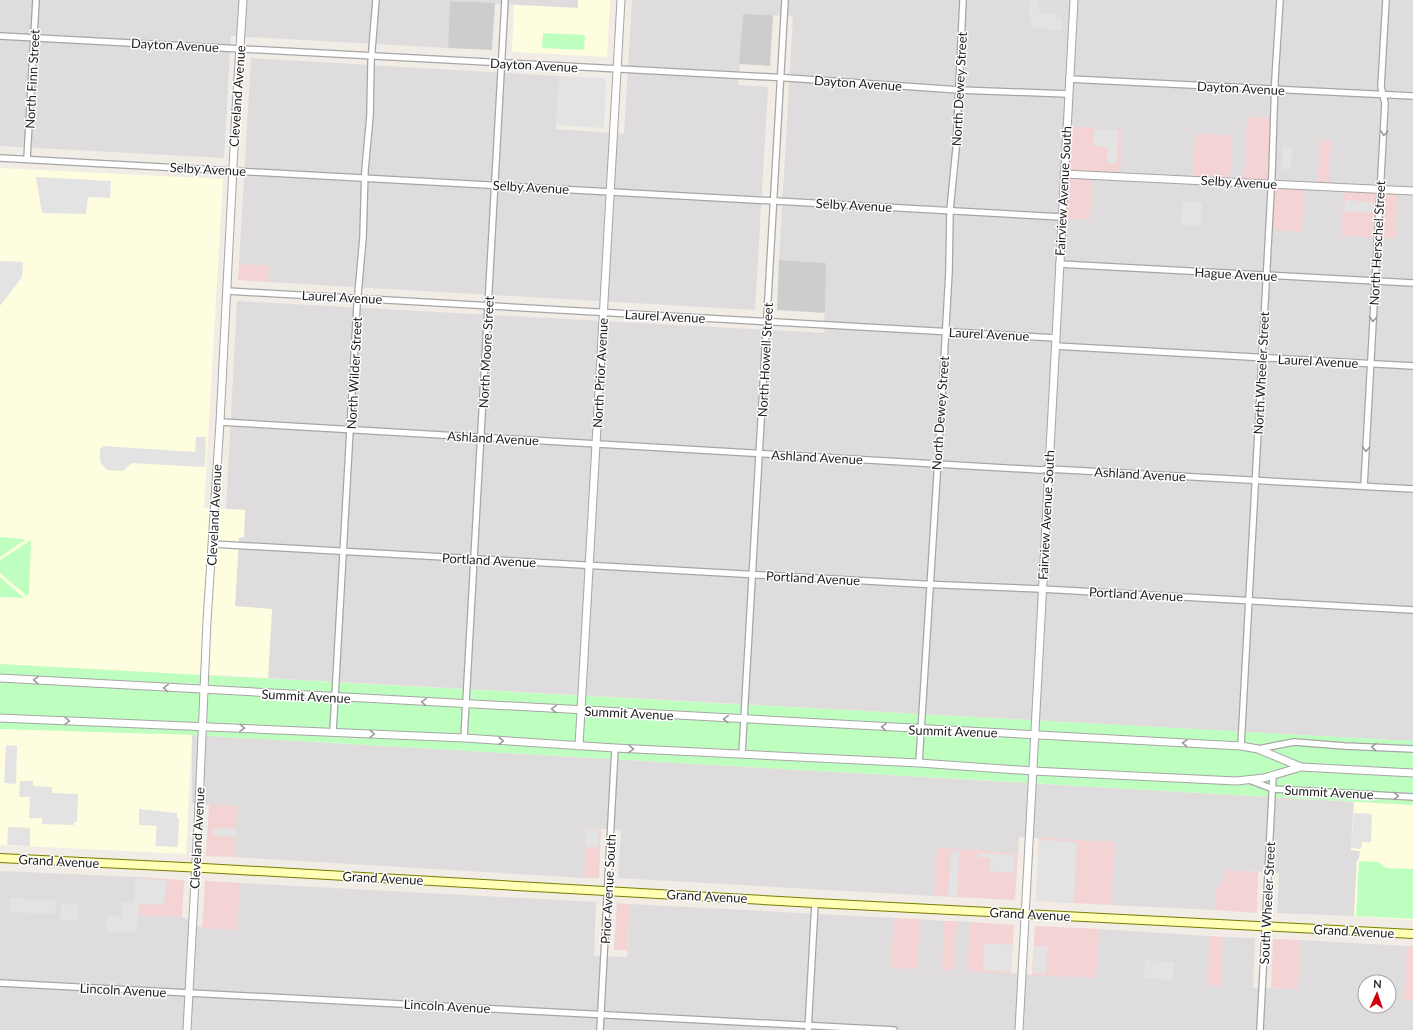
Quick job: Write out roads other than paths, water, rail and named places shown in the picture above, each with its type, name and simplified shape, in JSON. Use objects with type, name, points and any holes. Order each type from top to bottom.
[{"type":"main road","name":"Grand Avenue","points":[[0,858],[196,867],[815,903],[1413,934]]},
{"type":"street","name":"North Finn Street","points":[[27,159],[36,0]]},
{"type":"street","name":"Cleveland Avenue","points":[[187,1030],[205,691],[207,621],[213,544],[243,0]]},
{"type":"street","name":"North Wilder Street","points":[[333,732],[358,298],[363,238],[364,177],[370,116],[376,0]]},
{"type":"street","name":"North Moore Street","points":[[464,738],[505,0]]},
{"type":"street","name":"North Prior Avenue","points":[[579,746],[621,0]]},
{"type":"street","name":"North Howell Street","points":[[742,754],[785,0]]},
{"type":"street","name":"North Dewey Street","points":[[919,763],[963,0]]},
{"type":"street","name":"Fairview Avenue South","points":[[1019,1030],[1074,0]]},
{"type":"street","name":"North Wheeler Street","points":[[1241,746],[1272,184],[1280,0]]},
{"type":"street","name":"North Herschel Street","points":[[1364,486],[1385,103],[1381,87],[1386,0]]},
{"type":"street","name":"Dayton Avenue","points":[[0,36],[781,78],[959,90],[1068,94]]},
{"type":"street","name":"Dayton Avenue","points":[[1069,79],[1413,96]]},
{"type":"street","name":"Selby Avenue","points":[[0,158],[364,177],[1062,217]]},
{"type":"street","name":"Selby Avenue","points":[[1064,174],[1413,191]]},
{"type":"street","name":"Hague Avenue","points":[[1059,264],[1413,283]]},
{"type":"street","name":"Laurel Avenue","points":[[227,291],[1056,338]]},
{"type":"street","name":"Laurel Avenue","points":[[1055,346],[1413,366]]},
{"type":"street","name":"Ashland Avenue","points":[[220,422],[1040,470],[1049,469],[1413,489]]},
{"type":"street","name":"Portland Avenue","points":[[213,544],[752,575],[1042,589],[1413,610]]},
{"type":"street","name":"Summit Avenue","points":[[0,678],[205,691],[1241,746],[1258,749],[1301,767],[1413,773]]},
{"type":"street","name":"Summit Avenue","points":[[0,718],[464,738],[579,746],[1236,781],[1273,776],[1301,767]]},
{"type":"street","name":"Summit Avenue","points":[[1258,749],[1294,742],[1413,749]]},
{"type":"street","name":"Prior Avenue South","points":[[600,1030],[615,748]]},
{"type":"street","name":"South Wheeler Street","points":[[1260,1030],[1273,776]]},
{"type":"street","name":"Summit Avenue","points":[[1247,780],[1273,790],[1413,797]]},
{"type":"street","points":[[808,1027],[815,903]]},
{"type":"street","name":"Lincoln Avenue","points":[[0,983],[601,1014],[808,1027],[894,1030]]}]
